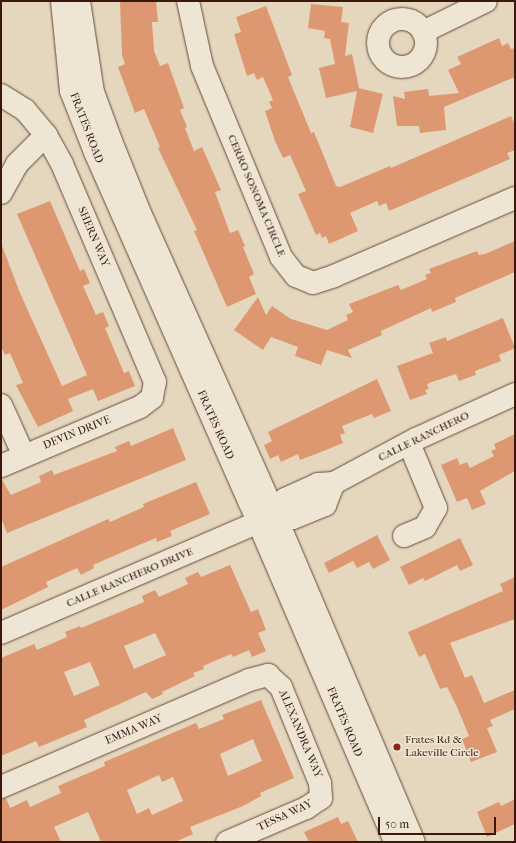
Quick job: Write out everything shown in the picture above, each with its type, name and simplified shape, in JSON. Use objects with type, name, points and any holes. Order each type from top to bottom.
[{"type":"street","name":"FRATES ROAD","points":[[62,1],[71,91],[94,152],[266,519],[414,842]]},
{"type":"street","name":"FRATES ROAD","points":[[79,1],[93,92],[111,141],[266,519],[395,842]]},
{"type":"street","name":"CERRO SONOMA CIRCLE","points":[[188,1],[202,66],[281,257],[296,276],[313,282],[334,276],[515,198]]},
{"type":"street","points":[[424,32],[478,2]]},
{"type":"street","name":"SHERN WAY","points":[[1,95],[25,110],[46,134],[62,164],[155,382],[152,398]]},
{"type":"street","points":[[1,193],[18,164],[46,134]]},
{"type":"street","name":"CALLE RANCHERO","points":[[266,519],[293,518],[325,505],[334,483],[409,443],[515,394]]},
{"type":"street","name":"DEVIN DRIVE","points":[[1,466],[140,407],[152,398]]},
{"type":"street","points":[[1,405],[24,456]]},
{"type":"street","points":[[404,536],[425,527],[436,508],[409,443]]},
{"type":"street","name":"CALLE RANCHERO DRIVE","points":[[1,633],[266,519]]},
{"type":"street","name":"EMMA WAY","points":[[1,787],[249,680],[268,675]]},
{"type":"street","name":"ALEXANDRA WAY","points":[[268,675],[281,687],[320,783],[321,798]]},
{"type":"street","name":"TESSA WAY","points":[[227,842],[306,808],[321,798]]},
{"type":"building","points":[[120,1],[156,1],[158,22],[152,22],[154,51],[160,66],[168,63],[184,108],[180,110],[187,127],[185,128],[194,151],[202,147],[221,190],[215,192],[230,233],[238,230],[245,246],[243,247],[254,274],[249,277],[256,294],[227,307],[194,231],[197,230],[158,148],[160,147],[144,109],[135,113],[118,67],[125,64],[122,55]]},
{"type":"building","points":[[311,4],[343,7],[341,22],[349,23],[345,56],[352,54],[359,88],[383,94],[373,133],[350,127],[357,91],[326,98],[319,68],[335,64],[330,39],[324,38],[325,31],[308,28]]},
{"type":"building","points":[[266,6],[292,75],[288,77],[311,133],[314,132],[336,186],[340,187],[390,166],[391,168],[511,116],[515,125],[515,150],[507,153],[510,159],[389,211],[386,203],[379,206],[377,201],[350,213],[358,231],[329,244],[326,236],[322,238],[320,233],[316,235],[298,194],[306,191],[290,155],[283,158],[275,141],[265,111],[272,108],[269,102],[273,100],[263,77],[257,80],[254,73],[247,76],[234,34],[241,32],[236,17]]},
{"type":"building","points":[[499,38],[502,46],[508,43],[511,49],[515,48],[515,77],[444,107],[446,130],[420,133],[419,126],[397,126],[393,96],[405,99],[404,92],[428,89],[429,96],[459,93],[448,70],[461,64],[457,57]]},
{"type":"building","points":[[50,201],[80,271],[84,269],[90,283],[83,286],[96,315],[103,312],[109,326],[105,328],[124,373],[129,371],[135,386],[98,401],[93,389],[68,399],[73,411],[38,427],[16,385],[23,383],[10,353],[5,355],[1,346],[1,243],[20,293],[62,386],[87,375],[17,214]]},
{"type":"building","points":[[515,241],[515,272],[455,298],[456,302],[432,312],[431,308],[381,331],[382,335],[348,350],[352,358],[327,350],[321,365],[295,356],[298,347],[271,337],[263,350],[234,330],[258,297],[266,315],[272,306],[291,319],[327,330],[348,320],[346,315],[353,312],[349,304],[398,285],[401,290],[427,279],[425,275],[431,273],[429,269],[477,251],[479,255],[485,254]]},
{"type":"building","points":[[503,318],[515,348],[499,355],[501,361],[475,371],[476,375],[459,381],[456,374],[429,383],[427,385],[429,389],[425,390],[427,394],[410,400],[397,366],[433,353],[429,343],[446,337],[447,341]]},
{"type":"building","points":[[377,379],[391,411],[374,418],[372,414],[342,426],[345,433],[340,435],[343,443],[326,450],[300,460],[298,454],[281,462],[278,455],[270,459],[264,445],[272,441],[268,432]]},
{"type":"building","points":[[173,428],[186,460],[7,533],[1,518],[1,478],[11,495],[41,482],[39,476],[52,470],[54,475],[117,451],[115,447],[129,441],[131,446]]},
{"type":"building","points":[[515,434],[515,471],[480,491],[486,504],[472,510],[467,498],[457,502],[441,465],[457,458],[460,465],[467,462],[470,468],[494,456],[491,451],[496,449],[494,444]]},
{"type":"building","points":[[196,482],[210,514],[170,531],[172,536],[157,542],[156,538],[93,565],[94,568],[81,575],[77,568],[46,582],[48,587],[1,610],[1,567],[108,519],[110,522],[144,507],[143,504]]},
{"type":"building","points":[[377,535],[390,560],[373,569],[369,562],[357,568],[353,561],[329,573],[324,563]]},
{"type":"building","points":[[460,538],[473,565],[460,571],[457,565],[425,581],[423,578],[409,585],[400,567]]},
{"type":"building","points":[[230,565],[251,612],[258,609],[266,630],[258,633],[266,651],[252,657],[249,650],[233,657],[231,654],[203,666],[204,669],[193,673],[195,676],[162,692],[163,694],[152,699],[146,692],[84,720],[87,727],[39,747],[36,741],[1,756],[1,658],[34,644],[37,650],[67,637],[65,632],[80,626],[81,628],[144,602],[142,596],[155,590],[159,597],[188,584],[185,578],[198,572],[201,577]],"holes":[[[155,633],[166,655],[134,669],[124,646]],[[90,662],[100,685],[74,696],[64,672]]]},
{"type":"building","points":[[515,577],[515,619],[450,643],[465,678],[472,675],[484,703],[515,690],[515,709],[490,720],[493,726],[487,728],[497,752],[471,762],[462,739],[469,736],[457,707],[447,687],[440,689],[425,654],[419,657],[408,632],[503,591],[500,584]]},
{"type":"building","points":[[261,700],[294,778],[260,793],[261,796],[243,806],[190,827],[193,834],[175,842],[101,842],[88,812],[54,827],[61,842],[1,842],[1,799],[6,798],[10,808],[27,800],[30,807],[61,793],[58,786],[105,766],[104,762],[196,723],[199,729],[224,719],[222,715]],"holes":[[[253,739],[262,761],[228,776],[220,754]],[[159,775],[162,782],[173,777],[183,801],[152,815],[149,808],[137,814],[127,790]]]},
{"type":"building","points":[[515,799],[515,824],[487,837],[477,812],[499,802],[501,806]]},
{"type":"building","points":[[338,817],[341,824],[348,821],[358,842],[309,842],[304,832]]},
{"type":"place","name":"Frates Rd & Lakeville Circle","points":[[397,747]]}]
